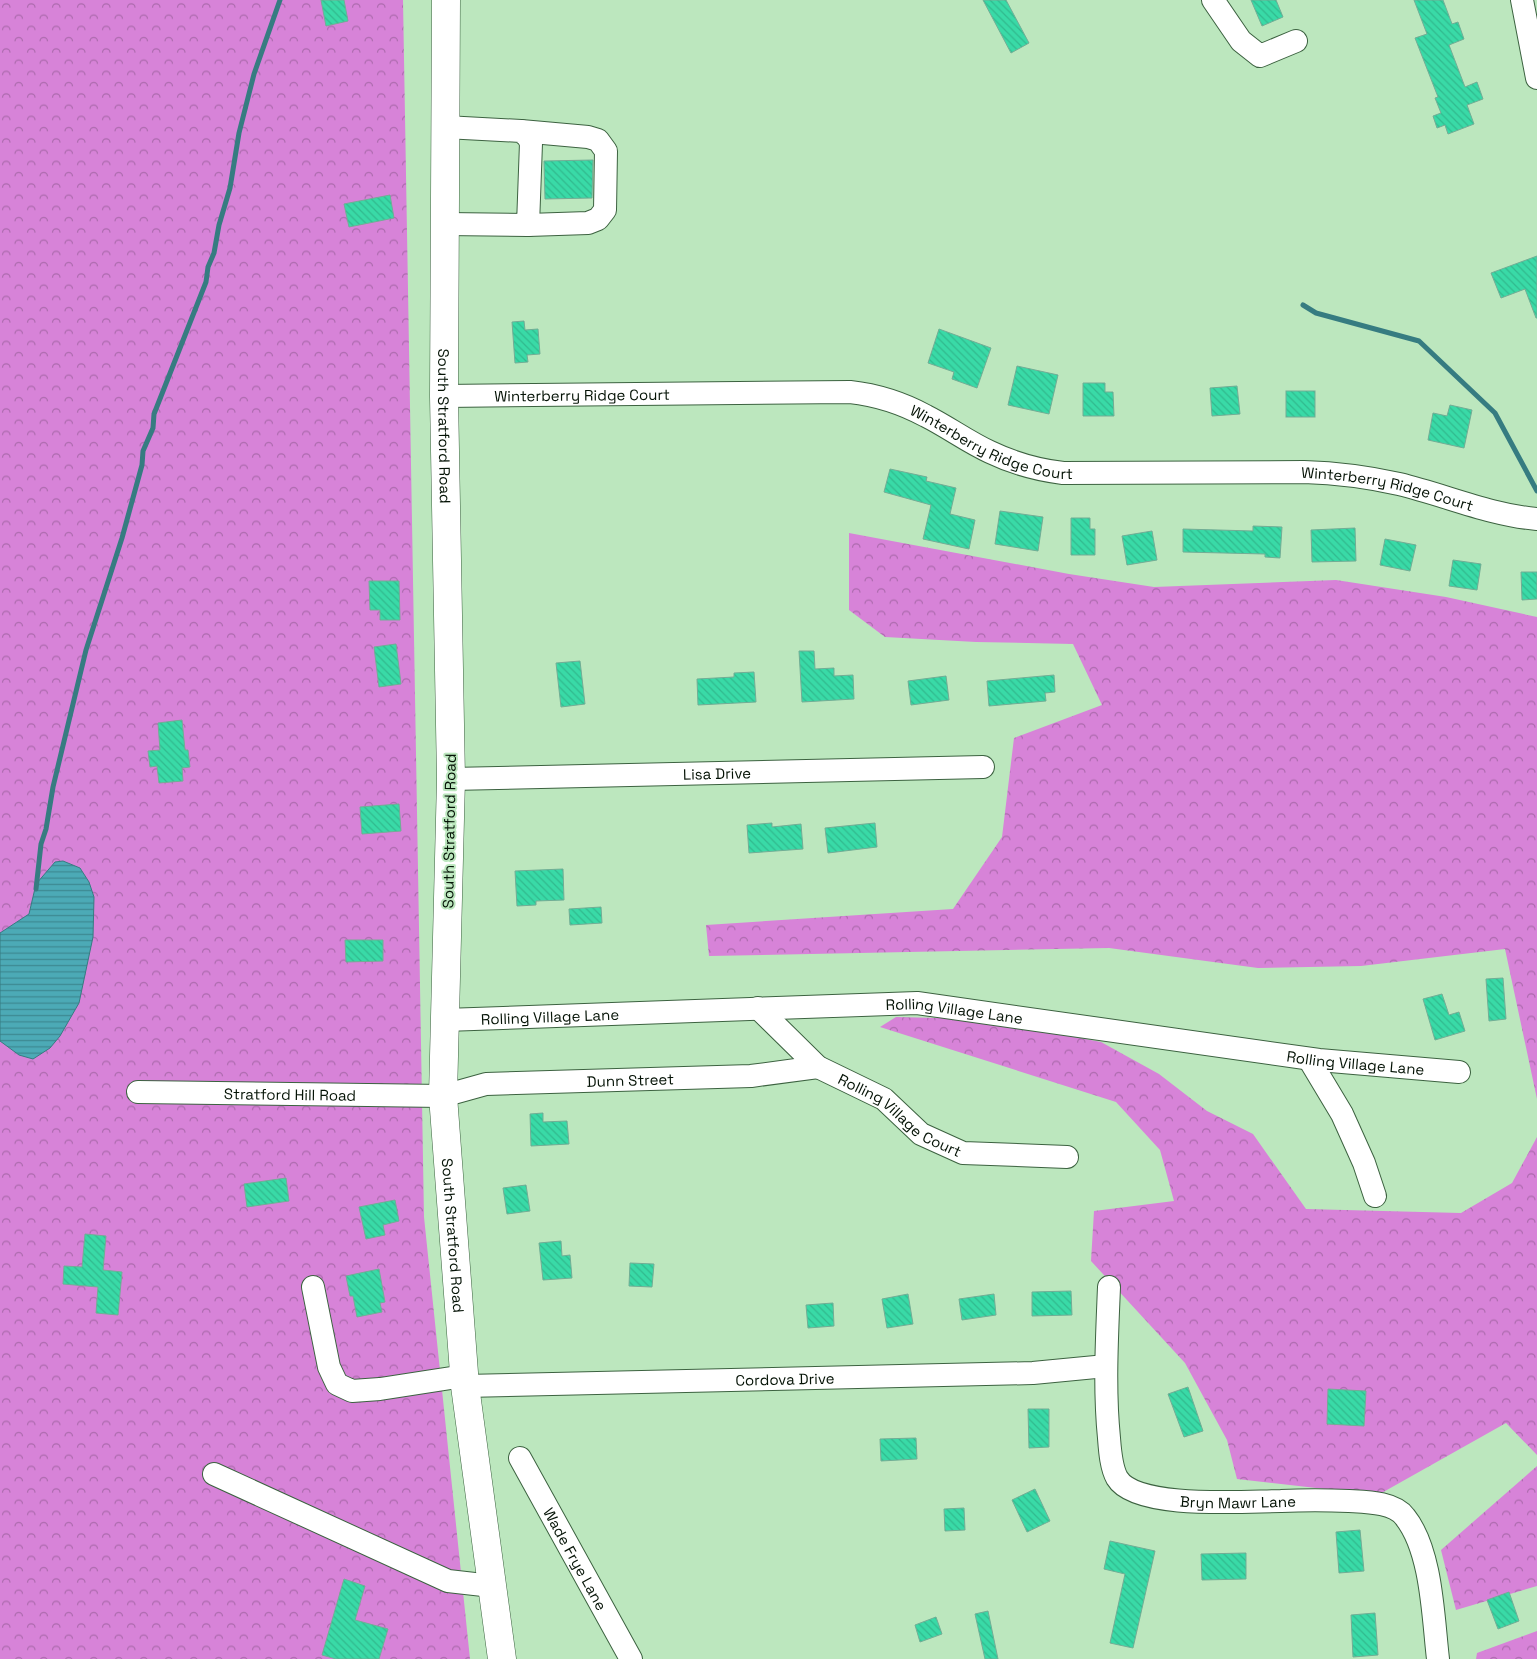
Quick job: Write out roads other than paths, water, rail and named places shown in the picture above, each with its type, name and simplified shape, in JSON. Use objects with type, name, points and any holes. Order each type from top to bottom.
[{"type":"main road","name":"South Stratford Road","points":[[446,0],[444,396],[451,779],[443,1096],[464,1381],[502,1659]]},
{"type":"street","points":[[1213,0],[1241,41],[1260,56],[1296,41]]},
{"type":"street","points":[[1522,0],[1537,78]]},
{"type":"street","points":[[445,127],[588,137],[598,140],[606,151],[605,210],[598,219],[588,223],[528,225],[445,224]]},
{"type":"street","points":[[520,131],[528,137],[531,143],[528,225]]},
{"type":"street","name":"Winterberry Ridge Court","points":[[444,396],[850,392],[870,395],[908,407],[992,453],[1040,470],[1063,473],[1304,472],[1344,475],[1400,484],[1501,514],[1537,520]]},
{"type":"street","name":"Lisa Drive","points":[[451,779],[983,767]]},
{"type":"street","name":"Rolling Village Lane","points":[[445,1020],[916,1003],[1309,1059],[1459,1072]]},
{"type":"street","name":"Rolling Village Court","points":[[758,1008],[818,1066],[884,1099],[921,1134],[962,1153],[1067,1157]]},
{"type":"street","points":[[1309,1059],[1342,1114],[1364,1163],[1374,1196]]},
{"type":"street","name":"Dunn Street","points":[[443,1096],[486,1084],[751,1076],[818,1066]]},
{"type":"street","name":"Stratford Hill Road","points":[[138,1092],[443,1096]]},
{"type":"street","name":"Cordova Drive","points":[[313,1287],[329,1367],[337,1384],[352,1391],[464,1381],[1033,1372],[1106,1366]]},
{"type":"street","name":"Bryn Mawr Lane","points":[[1109,1287],[1106,1417],[1114,1472],[1122,1484],[1133,1492],[1171,1500],[1209,1502],[1322,1500],[1369,1502],[1392,1508],[1404,1515],[1418,1540],[1425,1562],[1438,1659]]},
{"type":"street","name":"Wade Frye Lane","points":[[520,1458],[631,1659]]},
{"type":"street","points":[[214,1474],[448,1581],[492,1586]]},
{"type":"water","points":[[63,861],[80,868],[89,882],[94,897],[93,937],[79,1003],[60,1036],[50,1048],[33,1059],[19,1055],[0,1041],[0,933],[29,914],[36,884],[55,862]]},
{"type":"waterway","points":[[36,889],[41,844],[86,650],[122,538],[142,465],[143,451],[153,428],[154,414],[206,282],[208,267],[214,253],[219,225],[230,188],[239,133],[254,74],[280,0]]},
{"type":"waterway","points":[[1303,305],[1316,313],[1419,341],[1495,413],[1537,491]]}]
